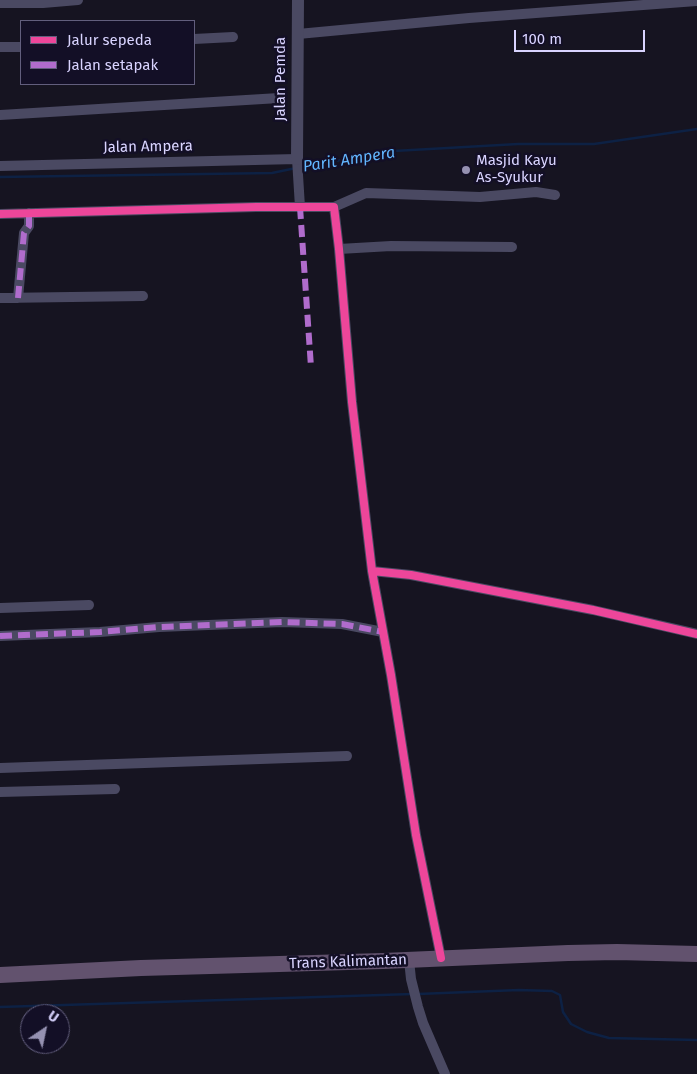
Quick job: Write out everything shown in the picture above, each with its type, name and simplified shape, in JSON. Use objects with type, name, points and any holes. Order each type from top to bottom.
[{"type":"highway","name":"Trans Kalimantan","points":[[0,975],[141,968],[617,952],[697,954]]},
{"type":"street","points":[[0,3],[43,3],[78,0]]},
{"type":"street","name":"Jalan Pemda","points":[[294,160],[298,0]]},
{"type":"street","points":[[298,34],[469,18],[697,1]]},
{"type":"street","points":[[195,39],[233,37]]},
{"type":"street","points":[[0,47],[20,47]]},
{"type":"street","points":[[0,115],[279,98]]},
{"type":"street","points":[[294,160],[298,176],[300,207]]},
{"type":"street","name":"Jalan Ampera","points":[[0,166],[294,160]]},
{"type":"street","points":[[0,214],[334,207],[366,193],[480,197],[536,192],[555,195]]},
{"type":"street","points":[[334,207],[352,402],[372,571],[416,835],[442,958]]},
{"type":"street","points":[[18,298],[24,233],[29,226],[29,213]]},
{"type":"street","points":[[339,250],[415,246],[512,247]]},
{"type":"street","points":[[0,298],[143,296]]},
{"type":"street","points":[[372,571],[411,575],[593,610],[697,634]]},
{"type":"street","points":[[0,608],[89,605]]},
{"type":"street","points":[[0,636],[282,622],[342,624],[383,632]]},
{"type":"street","points":[[0,768],[347,756]]},
{"type":"street","points":[[0,792],[115,789]]},
{"type":"street","points":[[409,960],[414,992],[423,1023],[445,1074]]},
{"type":"waterway","name":"Parit Ampera","points":[[301,167],[394,151],[518,144],[594,144],[697,129]]},
{"type":"waterway","name":"Parit Ampera","points":[[0,177],[272,173],[296,168]]},
{"type":"waterway","points":[[418,994],[519,990],[552,991],[560,995],[563,1012],[571,1024],[587,1032],[609,1038],[697,1040]]},
{"type":"waterway","points":[[0,1007],[413,994]]},
{"type":"marked path","points":[[300,207],[311,367]]},
{"type":"marked path","points":[[18,298],[24,233],[29,226],[29,213]]},
{"type":"marked path","points":[[0,636],[282,622],[342,624],[383,632]]},
{"type":"cycle path","points":[[0,214],[256,207],[334,207],[352,402],[372,571]]},
{"type":"cycle path","points":[[441,958],[416,835],[391,675],[372,571],[411,575],[593,610],[697,634]]},
{"type":"place","name":"Masjid Kayu As-Syukur","points":[[466,170]]}]
